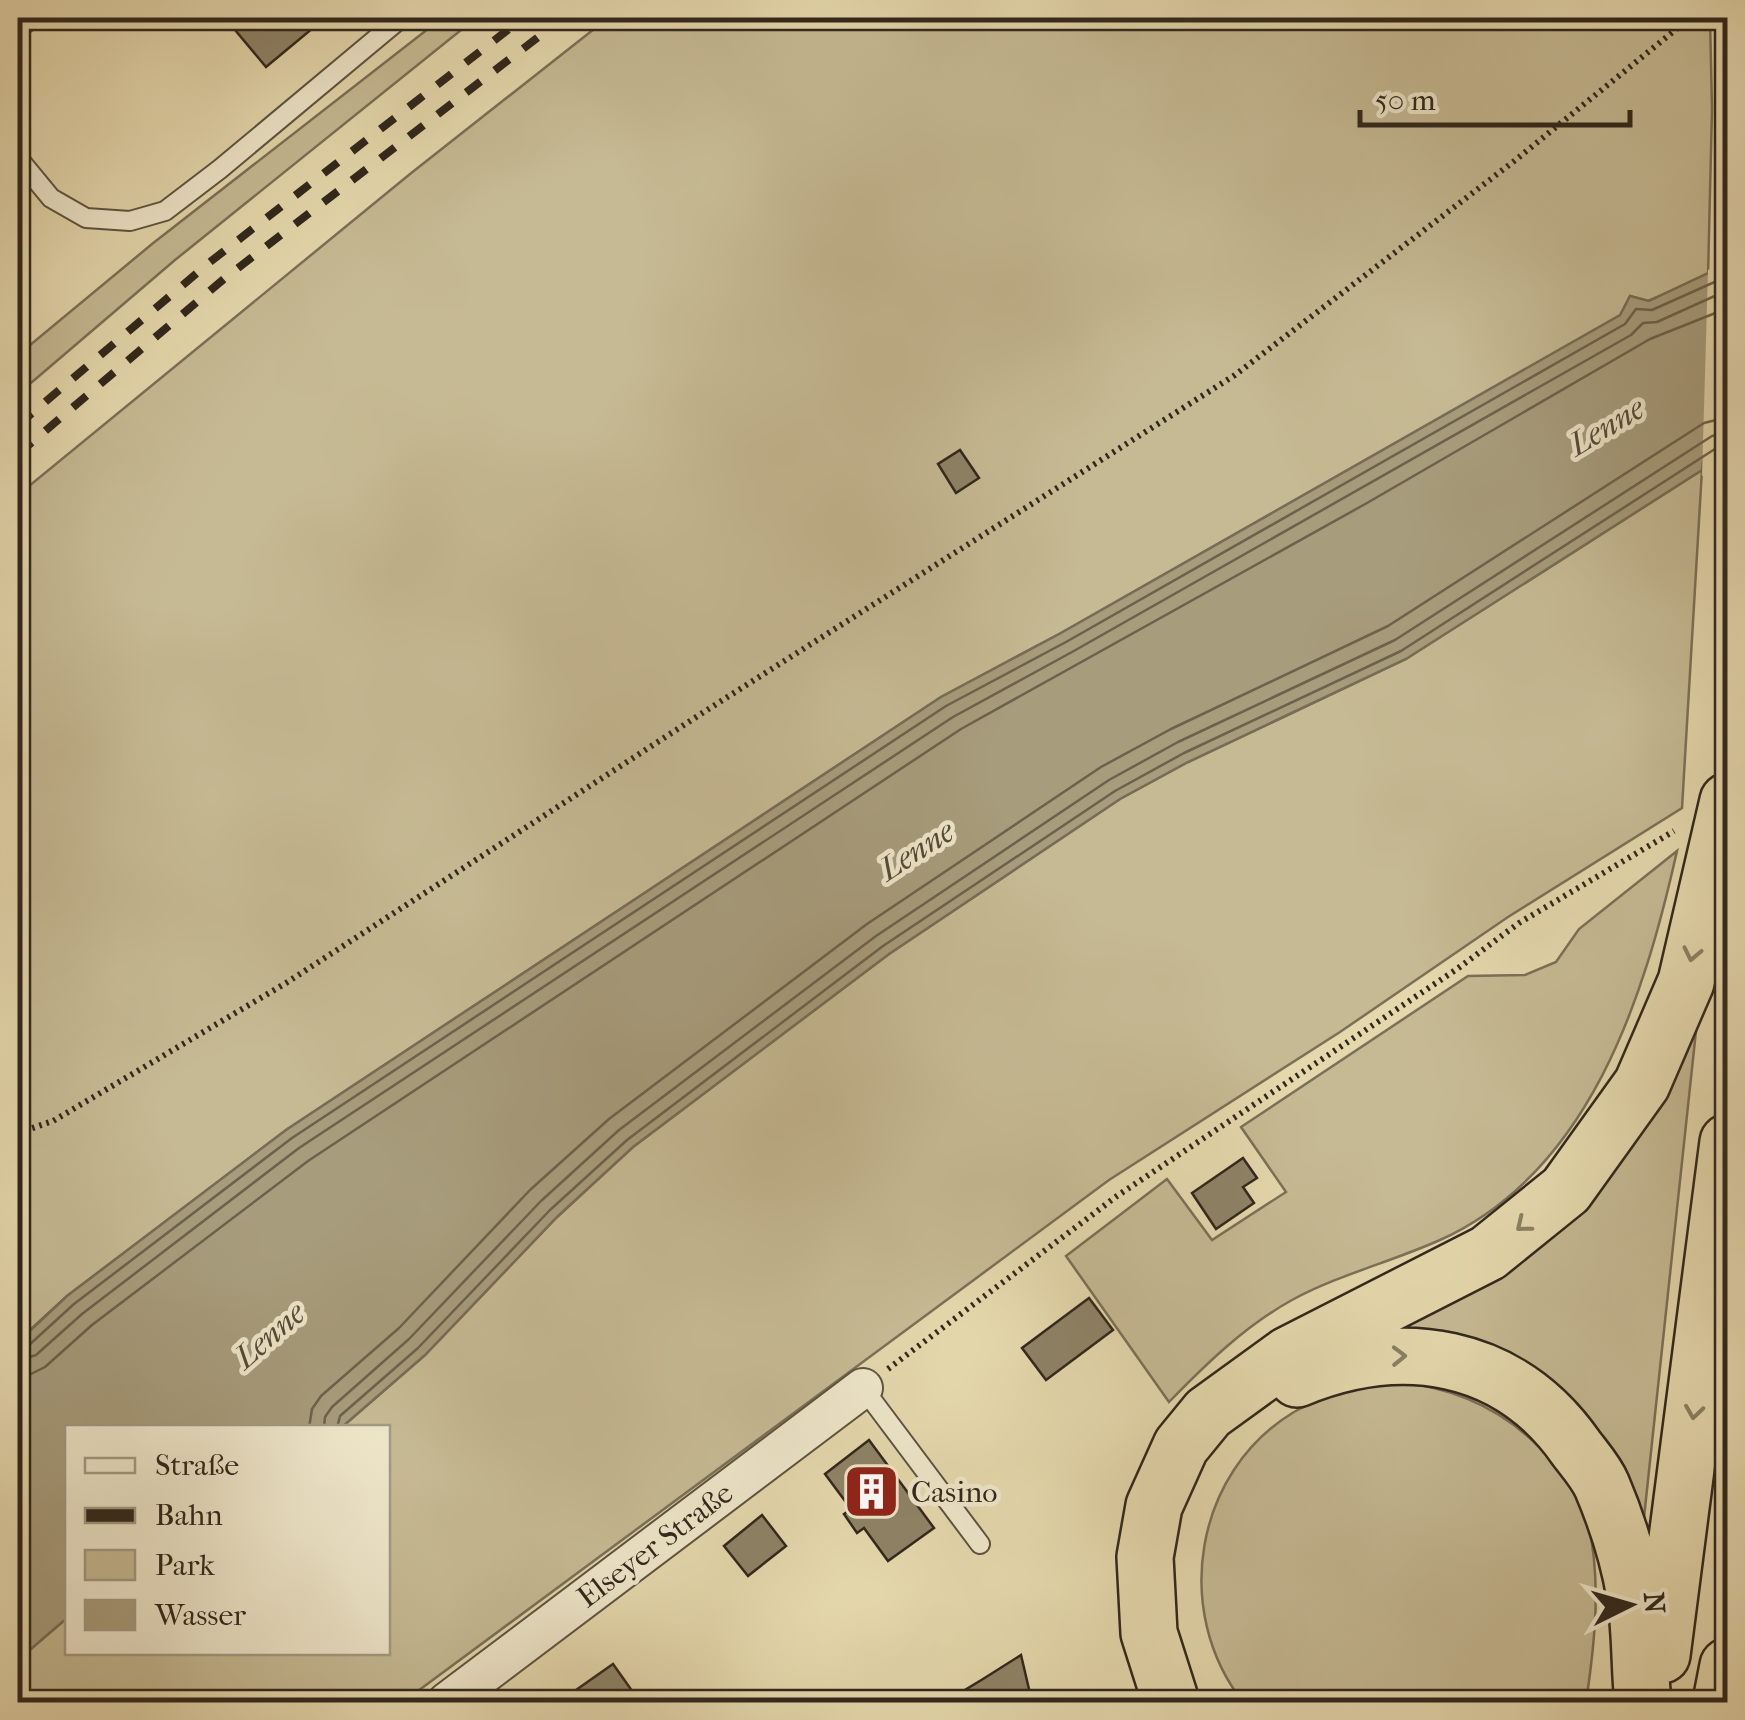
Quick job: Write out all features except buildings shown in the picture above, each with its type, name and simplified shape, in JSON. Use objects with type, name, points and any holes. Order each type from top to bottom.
[{"type":"highway","points":[[1171,1702],[1149,1634],[1145,1557],[1154,1506],[1181,1446],[1208,1413],[1288,1355],[1488,1253],[1566,1190],[1642,1084],[1686,982],[1710,817]]},
{"type":"highway","points":[[1650,1691],[1728,1142]]},
{"type":"highway","points":[[1204,1702],[1182,1654],[1172,1610],[1177,1531],[1190,1493],[1234,1424],[1262,1401],[1299,1378],[1348,1360],[1402,1354],[1461,1362],[1513,1387],[1560,1425],[1600,1482],[1619,1538],[1635,1596],[1650,1691]]},
{"type":"highway","points":[[1721,1702],[1728,1666]]},
{"type":"street","name":"Elseyer Straße","points":[[447,1702],[864,1388]]},
{"type":"lane","points":[[18,29],[32,18]]},
{"type":"lane","points":[[18,158],[51,198],[86,218],[130,222],[165,211],[400,18]]},
{"type":"lane","points":[[864,1388],[980,1544]]},
{"type":"path","points":[[18,1132],[53,1120],[286,982],[1236,375],[1513,162],[1690,18]]},
{"type":"path","points":[[864,1388],[1117,1196],[1519,924],[1710,817]]},
{"type":"green space","points":[[442,18],[476,18],[175,260],[18,394],[18,355],[152,244]]},
{"type":"green space","points":[[608,18],[1710,18],[1708,276],[1648,301],[1630,296],[1621,315],[941,697],[286,1130],[67,1296],[18,1341],[18,495],[410,174]]},
{"type":"green space","points":[[1702,470],[1682,808],[1508,917],[1340,1032],[1109,1180],[403,1702],[18,1702],[18,1660],[65,1620],[65,1655],[390,1655],[390,1425],[344,1425],[425,1355],[557,1217],[633,1147],[889,954],[1120,799],[1188,762],[1406,659]]},
{"type":"green space","points":[[1677,851],[1647,964],[1627,1021],[1572,1126],[1536,1171],[1492,1210],[1440,1240],[1328,1283],[1275,1310],[1227,1346],[1169,1402],[1066,1256],[1167,1179],[1212,1240],[1286,1192],[1241,1127],[1468,976],[1525,975],[1556,962],[1579,929]]},
{"type":"green space","points":[[1702,975],[1640,1555],[1582,1423],[1364,1344],[1467,1285]]},
{"type":"green space","points":[[1397,1382],[1444,1390],[1505,1419],[1540,1448],[1578,1497],[1592,1541],[1596,1587],[1586,1702],[1243,1702],[1221,1666],[1207,1627],[1202,1587],[1204,1546],[1215,1506],[1234,1470],[1260,1438],[1306,1405],[1331,1395]]},
{"type":"water","name":"Lenne","points":[[1727,264],[1702,470],[1406,659],[1188,762],[1120,799],[889,954],[633,1147],[557,1217],[425,1355],[344,1425],[65,1425],[65,1620],[18,1660],[18,1342],[67,1296],[286,1130],[941,697],[1061,633],[1620,315],[1630,296],[1649,301]]},
{"type":"pier","points":[[1728,259],[1728,458],[1702,476],[1708,270]]},
{"type":"railway","points":[[18,425],[210,262],[523,18]]},
{"type":"railway","points":[[18,454],[225,278],[563,18]]},
{"type":"place","name":"Casino","points":[[872,1492]]}]
